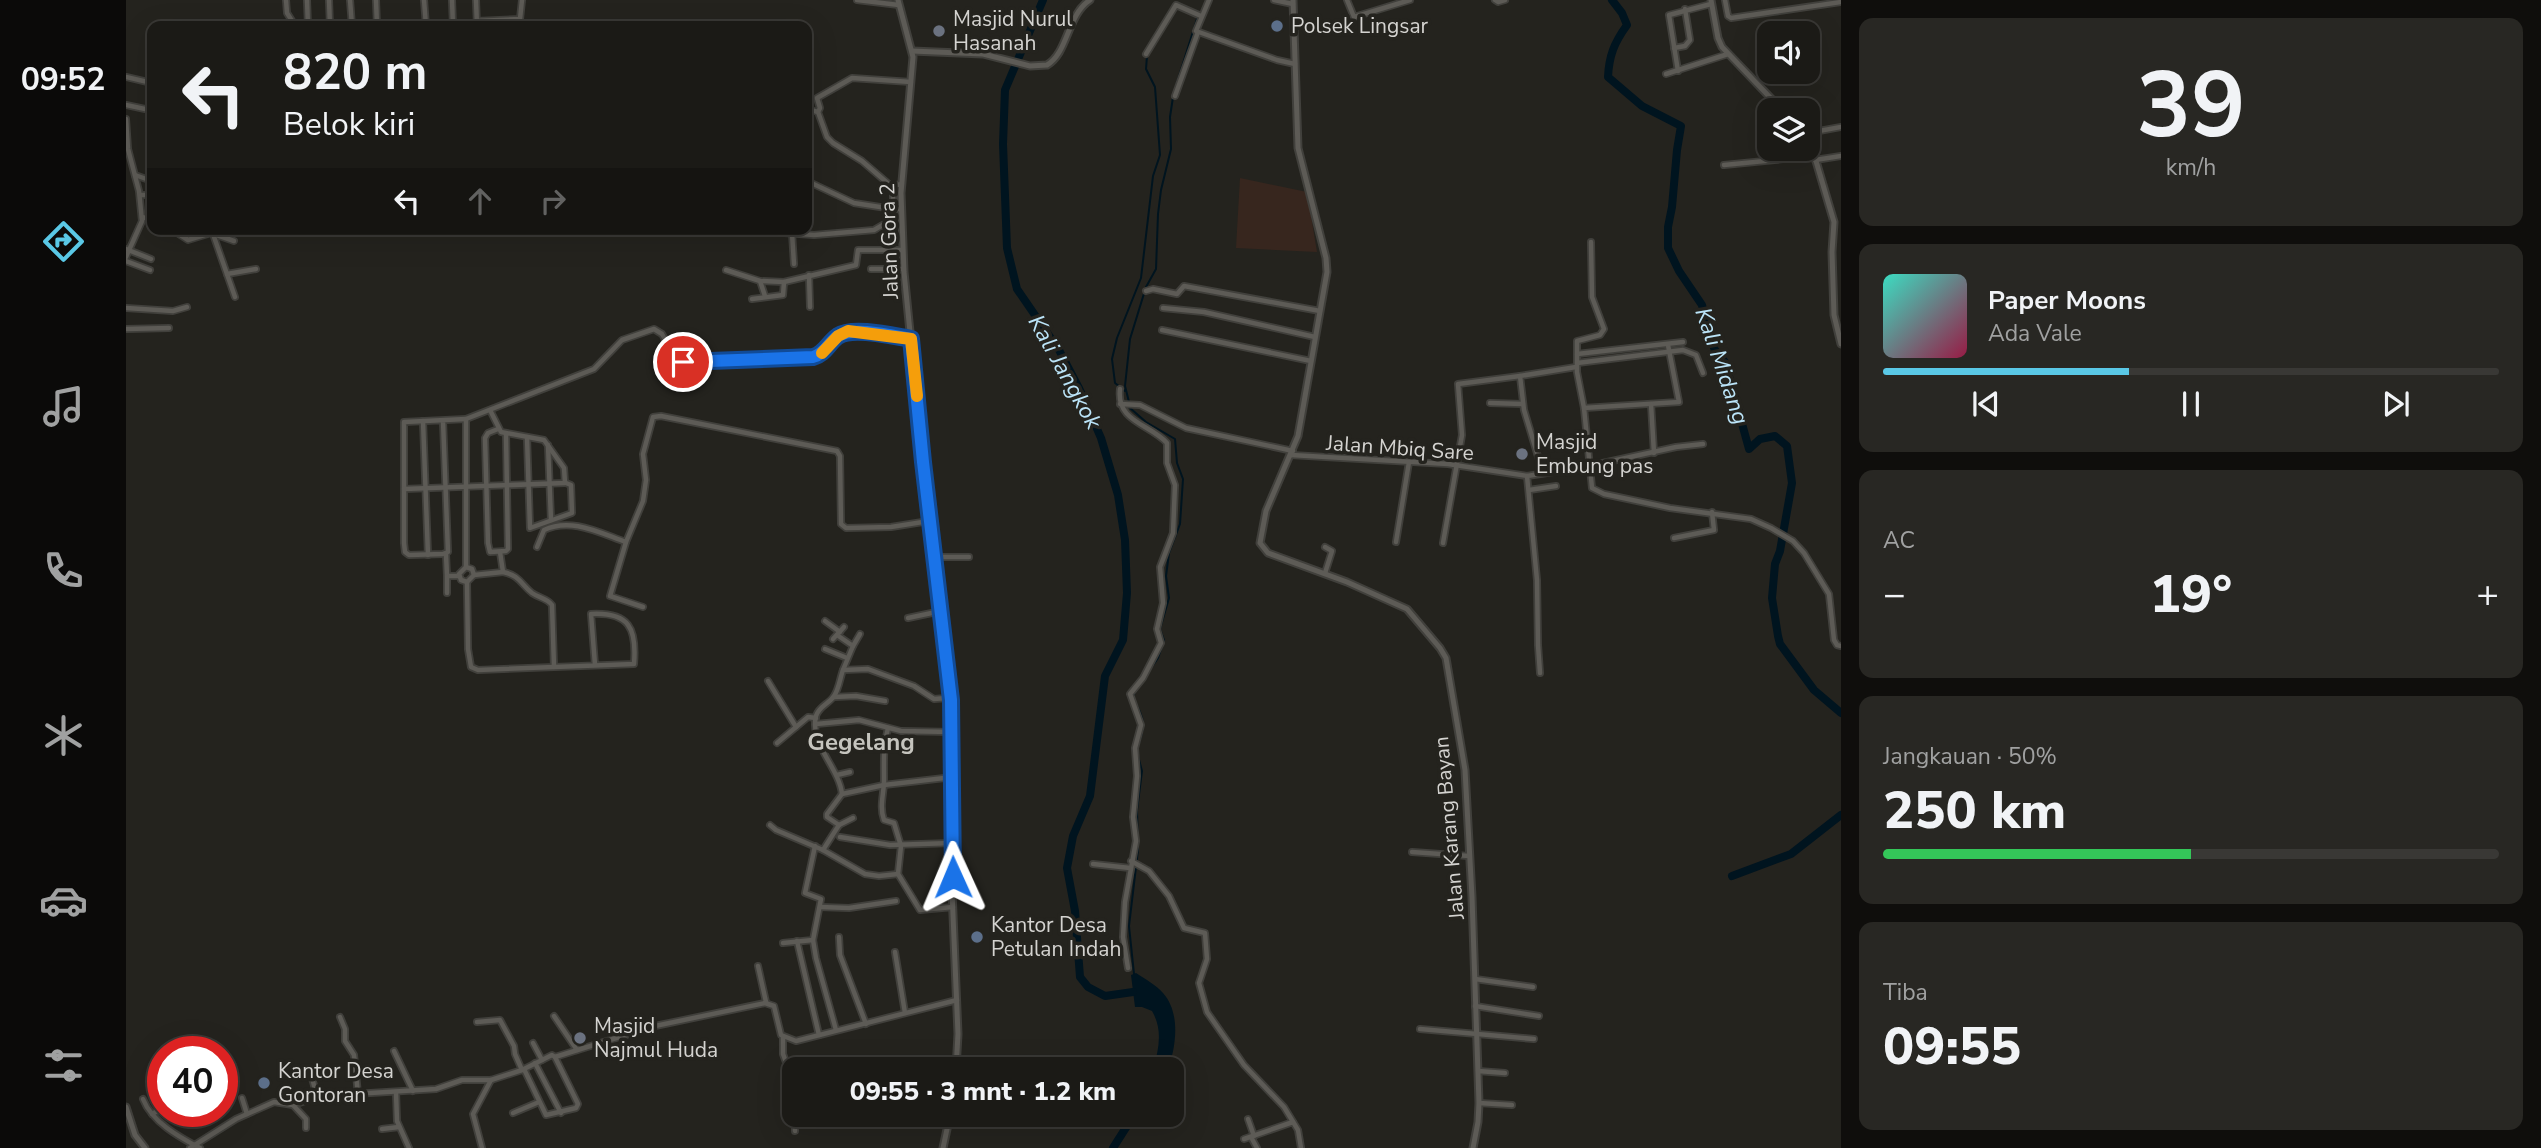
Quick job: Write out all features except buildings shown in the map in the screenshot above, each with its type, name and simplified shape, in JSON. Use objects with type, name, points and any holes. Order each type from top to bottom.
[{"type":"street","points":[[286,0],[287,13],[292,21]]},
{"type":"street","points":[[307,0],[308,21]]},
{"type":"street","points":[[329,0],[330,21]]},
{"type":"street","points":[[350,0],[352,21]]},
{"type":"street","points":[[376,0],[377,21]]},
{"type":"street","points":[[424,0],[426,21]]},
{"type":"street","points":[[452,0],[453,21]]},
{"type":"street","points":[[476,0],[477,21]]},
{"type":"street","points":[[503,21],[520,19],[522,0]]},
{"type":"street","points":[[856,0],[899,3]]},
{"type":"street","points":[[912,51],[960,52],[1038,66],[1052,62],[1077,13],[1090,0]]},
{"type":"street","points":[[1175,96],[1198,32],[1196,27],[1199,15],[1209,0]]},
{"type":"street","points":[[1274,0],[1293,2]]},
{"type":"street","points":[[1347,0],[1354,17],[1410,0]]},
{"type":"street","points":[[1495,0],[1505,0]]},
{"type":"street","points":[[1725,0],[1728,16],[1731,18],[1841,2]]},
{"type":"street","points":[[1807,0],[1808,8]]},
{"type":"street","points":[[1678,71],[1669,15],[1712,1],[1719,42],[1770,98]]},
{"type":"street","name":"Jalan Karang Bayan","points":[[1293,2],[1298,149],[1327,266],[1303,414],[1292,453],[1266,511],[1260,544],[1268,553],[1325,573],[1407,609],[1444,655],[1464,761],[1479,1103],[1472,1148]]},
{"type":"street","name":"Jalan Gora 2","points":[[899,3],[912,51],[902,184],[902,250],[953,732],[952,843],[957,1057]]},
{"type":"street","points":[[1146,54],[1159,30],[1178,5],[1199,15]]},
{"type":"street","points":[[1674,48],[1687,45],[1690,40],[1685,9]]},
{"type":"street","points":[[1198,32],[1295,64]]},
{"type":"street","points":[[1667,74],[1728,54]]},
{"type":"street","points":[[126,77],[147,82]]},
{"type":"street","points":[[893,187],[827,136],[818,112],[820,108],[817,98],[852,78],[911,82]]},
{"type":"street","points":[[126,105],[145,109]]},
{"type":"street","points":[[812,110],[818,112]]},
{"type":"street","points":[[126,119],[128,159],[140,195],[142,217],[142,225],[126,259],[150,270]]},
{"type":"street","points":[[1820,131],[1841,127]]},
{"type":"street","points":[[1820,158],[1841,156]]},
{"type":"street","points":[[1724,165],[1776,161]]},
{"type":"street","points":[[1816,161],[1834,222],[1834,315],[1841,344]]},
{"type":"street","points":[[135,175],[147,179]]},
{"type":"street","points":[[812,183],[854,203],[901,209]]},
{"type":"street","points":[[893,187],[902,184]]},
{"type":"street","points":[[812,235],[874,230],[891,222],[893,187]]},
{"type":"street","points":[[140,195],[147,195]]},
{"type":"street","points":[[142,217],[147,218]]},
{"type":"street","points":[[180,235],[188,240],[206,235]]},
{"type":"street","points":[[214,235],[235,297]]},
{"type":"street","points":[[218,235],[234,241]]},
{"type":"street","points":[[792,235],[794,264]]},
{"type":"street","points":[[1591,242],[1592,297],[1604,329],[1600,335],[1577,341],[1577,365],[1591,486],[1599,492],[1670,508],[1751,519],[1785,536],[1798,545],[1824,584],[1830,599],[1834,640],[1836,645],[1841,646]]},
{"type":"street","points":[[128,250],[151,259]]},
{"type":"street","points":[[726,270],[760,281],[784,282],[857,265],[858,250],[902,250]]},
{"type":"street","points":[[227,274],[256,269]]},
{"type":"street","points":[[872,269],[904,269]]},
{"type":"street","points":[[809,275],[810,307]]},
{"type":"street","points":[[760,281],[765,296]]},
{"type":"street","points":[[752,299],[784,295],[784,282]]},
{"type":"street","points":[[1146,291],[1153,289],[1177,294],[1184,286],[1320,311]]},
{"type":"street","points":[[126,308],[173,311],[187,307]]},
{"type":"street","points":[[1163,308],[1205,312],[1315,337]]},
{"type":"street","points":[[126,329],[169,328]]},
{"type":"street","points":[[446,554],[409,555],[405,552],[403,425],[406,422],[466,419],[594,369],[622,341],[654,329],[662,334],[675,358],[683,362],[813,357],[823,353],[838,336],[848,331],[911,339]]},
{"type":"street","points":[[1163,330],[1311,361]]},
{"type":"street","points":[[1577,354],[1683,342]]},
{"type":"street","points":[[1584,408],[1680,402],[1668,345]]},
{"type":"street","points":[[1443,543],[1462,432],[1458,384],[1683,350],[1698,357],[1703,373]]},
{"type":"street","points":[[1520,376],[1523,404],[1543,473]]},
{"type":"street","points":[[1120,389],[1121,404],[1135,422],[1167,443],[1167,463],[1175,483],[1173,533],[1159,573],[1163,603],[1157,629],[1161,643],[1143,678],[1130,694],[1141,725],[1135,748],[1137,776],[1133,817],[1136,841],[1126,893],[1124,934],[1128,968]]},
{"type":"street","points":[[1490,403],[1523,404]]},
{"type":"street","name":"Jalan Mbiq Sare","points":[[1121,404],[1140,405],[1185,428],[1292,453],[1458,466],[1527,476],[1703,444]]},
{"type":"street","points":[[1651,404],[1654,453]]},
{"type":"street","points":[[489,410],[498,429],[506,434],[544,440],[564,468],[565,483]]},
{"type":"street","points":[[643,607],[610,596],[626,542],[643,500],[646,480],[643,454],[651,421],[657,416],[837,451],[840,456],[841,524],[846,528],[891,527],[929,521]]},
{"type":"street","points":[[466,419],[466,567]]},
{"type":"street","points":[[423,421],[428,555]]},
{"type":"street","points":[[443,421],[447,593]]},
{"type":"street","points":[[498,429],[488,433],[485,438],[488,551],[506,551],[509,545],[506,434]]},
{"type":"street","points":[[404,489],[487,484],[506,484],[529,484],[550,484],[565,483],[571,485],[572,489],[572,513],[530,528],[529,484],[527,437]]},
{"type":"street","points":[[548,444],[551,520]]},
{"type":"street","points":[[1396,542],[1409,463]]},
{"type":"street","points":[[1527,476],[1538,580],[1537,635],[1540,673]]},
{"type":"street","points":[[1529,490],[1556,486]]},
{"type":"street","points":[[1674,538],[1714,530],[1712,512]]},
{"type":"street","points":[[537,547],[544,530],[566,524],[626,542]]},
{"type":"street","points":[[1325,547],[1332,551],[1325,573]]},
{"type":"street","points":[[500,552],[503,572]]},
{"type":"street","points":[[934,557],[970,557]]},
{"type":"street","points":[[459,576],[460,570],[466,567],[472,569],[474,575],[471,581],[467,582]]},
{"type":"street","points":[[474,575],[503,572],[520,579],[534,594],[548,600],[552,606],[554,667]]},
{"type":"street","points":[[447,576],[459,576],[467,582]]},
{"type":"street","points":[[467,582],[468,649],[471,667],[478,670],[634,664],[633,631],[624,621],[610,613],[591,614],[595,664]]},
{"type":"street","points":[[908,618],[942,611]]},
{"type":"street","points":[[825,621],[837,636],[853,646]]},
{"type":"street","points":[[837,636],[844,627]]},
{"type":"street","points":[[842,794],[837,775],[818,740],[816,721],[820,709],[834,697],[847,658],[860,634]]},
{"type":"street","points":[[825,649],[847,658]]},
{"type":"street","points":[[843,670],[864,668],[914,686],[934,699],[951,700]]},
{"type":"street","points":[[768,681],[796,727]]},
{"type":"street","points":[[834,697],[856,696],[885,701]]},
{"type":"street","points":[[777,743],[808,717],[816,721],[859,720],[904,732],[953,732]]},
{"type":"street","points":[[888,728],[883,749],[882,813],[885,820],[894,823],[901,846],[898,874],[920,911],[953,907]]},
{"type":"street","points":[[837,775],[850,772]]},
{"type":"street","points":[[839,825],[826,816],[842,794],[884,785],[953,777]]},
{"type":"street","points":[[823,850],[839,825],[853,818]]},
{"type":"street","points":[[770,825],[870,875],[898,874]]},
{"type":"street","points":[[839,837],[878,845],[952,843]]},
{"type":"street","points":[[815,846],[805,893],[821,897],[813,940],[836,1030]]},
{"type":"street","points":[[1412,852],[1469,856]]},
{"type":"street","points":[[1132,861],[1149,871],[1169,896],[1184,928],[1205,933],[1207,959],[1199,983],[1205,1007],[1231,1049],[1255,1078],[1279,1099],[1299,1133],[1301,1148]]},
{"type":"street","points":[[1093,864],[1130,868]]},
{"type":"street","points":[[820,907],[849,908],[896,901]]},
{"type":"street","points":[[839,937],[840,955],[866,1024]]},
{"type":"street","points":[[783,943],[813,940]]},
{"type":"street","points":[[797,941],[819,1035]]},
{"type":"street","points":[[895,953],[905,1014]]},
{"type":"street","points":[[758,965],[766,1003]]},
{"type":"street","points":[[1475,979],[1533,987]]},
{"type":"street","points":[[192,1146],[247,1114],[274,1102],[293,1105],[317,1097],[436,1089],[463,1080],[491,1080],[523,1070],[552,1055],[555,1057],[655,1026],[766,1003],[774,1006],[779,1032],[783,1037],[796,1041],[957,1000]]},
{"type":"street","points":[[1475,1006],[1539,1016]]},
{"type":"street","points":[[554,1016],[578,1050]]},
{"type":"street","points":[[340,1017],[345,1029],[345,1041],[354,1055],[358,1094]]},
{"type":"street","points":[[477,1022],[500,1020],[514,1044],[515,1054],[546,1115],[576,1108],[578,1104],[555,1057]]},
{"type":"street","points":[[1420,1029],[1534,1039]]},
{"type":"street","points":[[783,1037],[783,1054],[793,1081],[795,1131]]},
{"type":"street","points":[[533,1043],[542,1060]]},
{"type":"street","points":[[394,1051],[413,1091]]},
{"type":"street","points":[[535,1063],[561,1113]]},
{"type":"street","points":[[310,1070],[317,1097]]},
{"type":"street","points":[[1477,1071],[1505,1073]]},
{"type":"street","points":[[482,1148],[473,1114],[491,1080]]},
{"type":"street","points":[[396,1092],[398,1127],[409,1148]]},
{"type":"street","points":[[242,1098],[247,1114]]},
{"type":"street","points":[[144,1099],[147,1105]]},
{"type":"street","points":[[513,1112],[539,1102]]},
{"type":"street","points":[[1479,1103],[1512,1105]]},
{"type":"street","points":[[293,1105],[306,1119],[306,1128]]},
{"type":"street","points":[[126,1107],[128,1122],[145,1148]]},
{"type":"street","points":[[1248,1119],[1257,1148]]},
{"type":"street","points":[[1244,1139],[1293,1122]]},
{"type":"street","points":[[168,1127],[192,1146],[200,1148]]},
{"type":"street","points":[[382,1129],[398,1127]]},
{"type":"street","points":[[943,1148],[947,1127]]},
{"type":"shaded area","points":[[1240,178],[1307,192],[1317,252],[1236,248]]},
{"type":"water","points":[[1136,973],[1150,982],[1169,1001],[1175,1020],[1171,1057],[1156,1057],[1158,1025],[1152,1011],[1135,1007],[1131,975]]},
{"type":"waterway","name":"Kali Jangkok","points":[[1043,0],[1005,90],[1003,144],[1007,248],[1017,289],[1059,350],[1079,388],[1101,438],[1118,495],[1125,540],[1127,593],[1123,640],[1105,676],[1090,796],[1073,836],[1067,868],[1075,911],[1080,977],[1088,987],[1105,996],[1133,992]]},
{"type":"waterway","name":"Kali Midang","points":[[1612,0],[1627,25],[1613,50],[1608,77],[1642,106],[1681,126],[1668,227],[1668,248],[1679,271],[1702,305],[1709,336],[1715,350],[1725,362],[1749,449],[1760,439],[1775,436],[1787,446],[1792,483],[1780,551],[1775,564],[1772,598],[1780,644],[1814,690],[1841,713]]},
{"type":"waterway","points":[[1174,92],[1197,19],[1205,5]]},
{"type":"waterway","points":[[1125,391],[1115,383],[1112,359],[1117,338],[1141,278],[1153,176],[1160,155],[1155,87],[1146,69],[1147,56]]},
{"type":"waterway","points":[[1129,402],[1125,386],[1130,339],[1146,287],[1156,269],[1158,214],[1171,149],[1170,117],[1173,97]]},
{"type":"waterway","points":[[1130,408],[1146,422],[1175,439],[1177,463],[1183,479],[1180,524],[1169,553],[1166,576],[1169,598],[1160,629],[1164,640],[1158,658],[1133,698],[1143,723],[1137,748]]},
{"type":"waterway","points":[[1134,974],[1129,926],[1138,850],[1137,810],[1142,771],[1138,756]]},
{"type":"waterway","name":"Kali Midang","points":[[1732,876],[1791,854],[1841,815]]},
{"type":"waterway","points":[[1477,954],[1477,978]]},
{"type":"waterway","points":[[1113,1148],[1126,1127]]},
{"type":"slow traffic","points":[[822,353],[838,336],[848,331],[911,339],[917,396]]},
{"type":"place","name":"Polsek Lingsar","points":[[1277,26]]},
{"type":"place","name":"Masjid Nurul Hasanah","points":[[939,31]]},
{"type":"place","name":"Masjid Embung pas","points":[[1522,454]]},
{"type":"place","name":"Kantor Desa Petulan Indah","points":[[977,937]]},
{"type":"place","name":"Masjid Najmul Huda","points":[[580,1038]]},
{"type":"place","name":"Kantor Desa Gontoran","points":[[264,1083]]},
{"type":"district","name":"Gegelang","points":[[861,742]]},
{"type":"route","points":[[683,362],[813,357],[823,353],[838,336],[848,331],[911,339],[929,521],[951,700],[953,877]]}]
